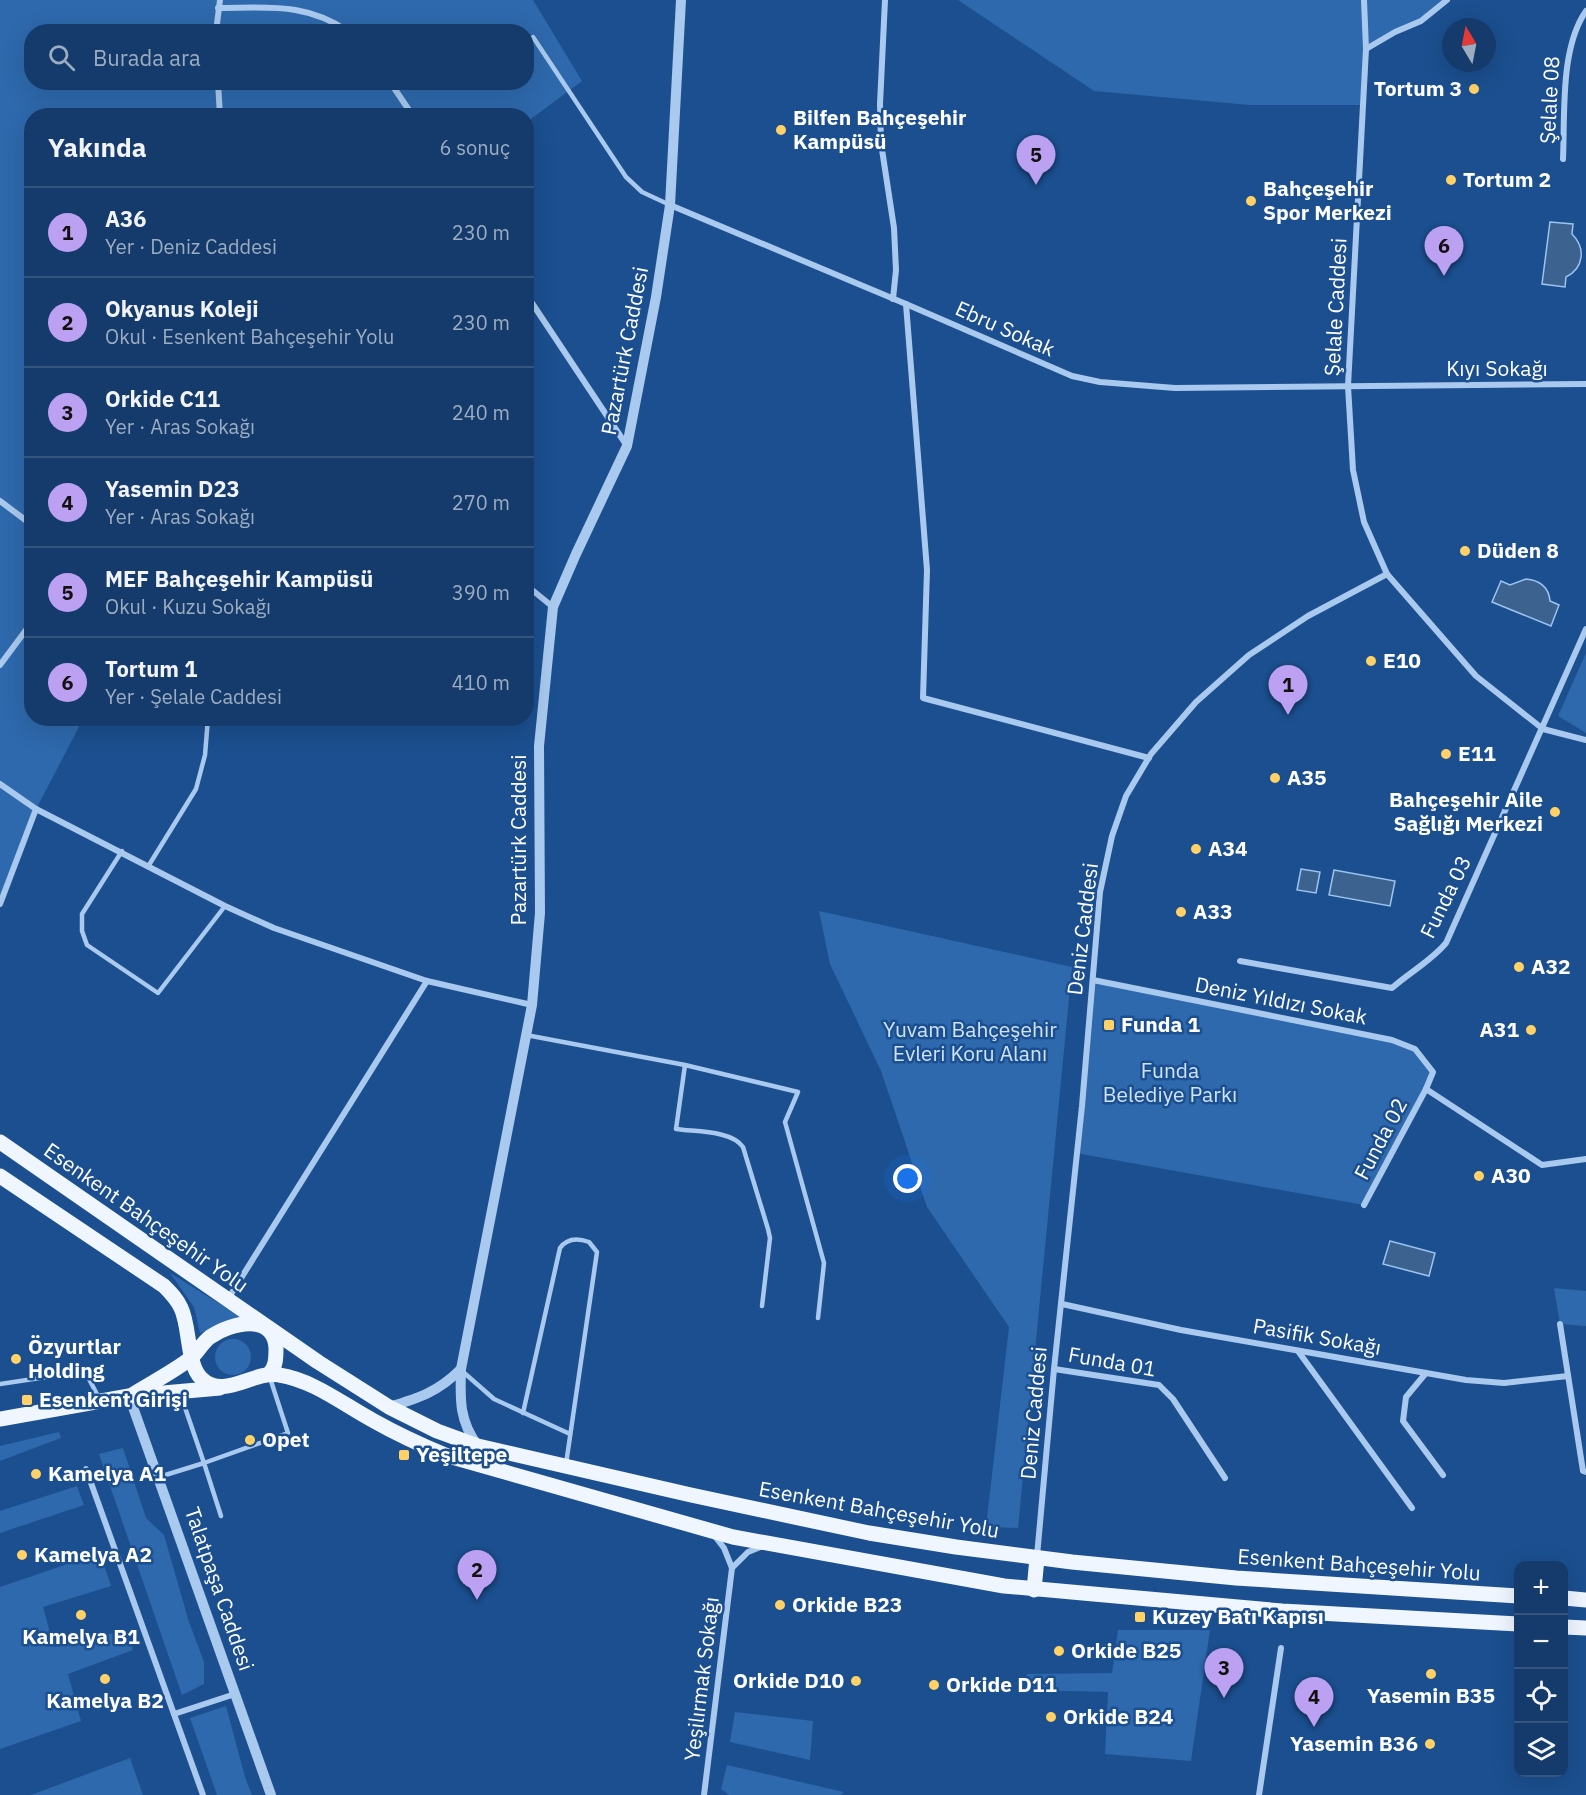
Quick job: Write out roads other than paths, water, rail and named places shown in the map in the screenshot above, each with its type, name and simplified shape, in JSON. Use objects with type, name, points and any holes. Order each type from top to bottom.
[{"type":"main road","name":"Esenkent Bahçeşehir Yolu","points":[[0,1142],[268,1329],[389,1407],[437,1431],[478,1446],[869,1533],[1037,1558],[1236,1578],[1514,1596]]},
{"type":"main road","points":[[0,1176],[164,1286],[182,1309],[196,1372],[201,1379],[216,1386],[227,1387]]},
{"type":"main road","name":"Esenkent Bahçeşehir Yolu","points":[[129,1396],[192,1357],[209,1338],[230,1327],[252,1323],[268,1329]]},
{"type":"main road","points":[[268,1329],[274,1337],[276,1351],[275,1363],[269,1374]]},
{"type":"main road","points":[[0,1419],[101,1403],[129,1396],[227,1387],[269,1374],[289,1377],[308,1384],[406,1438],[445,1455],[710,1531],[770,1544],[1034,1590],[1282,1611],[1514,1624]]},
{"type":"main road","points":[[1034,1590],[1037,1558]]},
{"type":"main road","points":[[1568,1598],[1586,1599]]},
{"type":"main road","points":[[1568,1627],[1586,1628]]},
{"type":"street","points":[[217,24],[220,0]]},
{"type":"street","name":"Pazartürk Caddesi","points":[[478,1446],[463,1421],[461,1369],[532,1005],[540,913],[538,746],[553,607],[627,446],[656,297],[670,205],[681,0]]},
{"type":"street","points":[[885,0],[880,104],[881,143],[894,228],[896,270],[893,299]]},
{"type":"street","name":"Şelale Caddesi","points":[[1364,0],[1366,49],[1348,386],[1353,470],[1364,522],[1387,574],[1476,676],[1543,729]]},
{"type":"street","points":[[1366,49],[1395,32],[1421,21],[1447,0]]},
{"type":"street","points":[[218,8],[297,9],[317,14],[335,24]]},
{"type":"street","name":"Şelale 08","points":[[1563,159],[1568,53],[1577,23],[1586,11]]},
{"type":"street","points":[[218,90],[220,108]]},
{"type":"street","points":[[395,90],[407,108]]},
{"type":"street","name":"Ebru Sokak","points":[[670,205],[1072,376],[1100,382],[1175,388],[1408,386]]},
{"type":"street","points":[[906,304],[927,570],[923,698],[1149,758]]},
{"type":"street","points":[[534,306],[627,446]]},
{"type":"street","name":"Kıyı Sokağı","points":[[1408,386],[1586,384]]},
{"type":"street","points":[[0,501],[24,519]]},
{"type":"street","name":"Deniz Caddesi","points":[[1037,1558],[1101,892],[1112,836],[1126,796],[1149,758],[1196,702],[1249,655],[1308,616],[1387,574]]},
{"type":"street","points":[[534,592],[553,607]]},
{"type":"street","name":"Funda 03","points":[[1240,961],[1392,988],[1413,970],[1434,957],[1446,943],[1586,629]]},
{"type":"street","points":[[0,665],[24,633]]},
{"type":"street","points":[[1543,729],[1586,740]]},
{"type":"street","points":[[0,784],[36,809],[122,851],[225,906],[274,928],[427,981],[532,1005]]},
{"type":"street","points":[[0,904],[36,809]]},
{"type":"street","name":"Deniz Yıldızı Sokak","points":[[1093,980],[1392,1040],[1415,1049],[1433,1072],[1426,1089]]},
{"type":"street","points":[[228,1299],[427,981]]},
{"type":"street","points":[[1426,1089],[1542,1165],[1586,1159]]},
{"type":"street","name":"Funda 02","points":[[1364,1205],[1426,1089]]},
{"type":"street","name":"Pasifik Sokağı","points":[[1062,1304],[1181,1330],[1466,1380],[1504,1383],[1568,1376]]},
{"type":"street","points":[[1560,1324],[1583,1472],[1586,1472]]},
{"type":"street","points":[[1298,1350],[1412,1508]]},
{"type":"street","points":[[389,1407],[432,1392],[446,1384],[461,1369]]},
{"type":"street","name":"Funda 01","points":[[1054,1369],[1159,1385],[1173,1399],[1225,1478]]},
{"type":"street","points":[[1426,1373],[1406,1397],[1403,1421],[1443,1475]]},
{"type":"street","name":"Talatpaşa Caddesi","points":[[129,1396],[272,1795]]},
{"type":"street","points":[[86,1469],[203,1795]]},
{"type":"street","points":[[710,1531],[721,1542],[732,1568],[748,1552],[770,1544]]},
{"type":"street","name":"Yeşilırmak Sokağı","points":[[704,1795],[732,1568]]},
{"type":"street","points":[[1259,1795],[1281,1648]]},
{"type":"street","points":[[174,1714],[235,1694]]},
{"type":"lane","points":[[534,39],[626,177],[642,192],[670,205]]},
{"type":"lane","points":[[149,865],[196,789],[205,755],[207,726]]},
{"type":"lane","points":[[122,851],[82,914],[82,931],[87,945],[158,993],[225,906]]},
{"type":"lane","points":[[526,1035],[685,1065],[798,1092],[785,1122],[824,1263],[818,1318]]},
{"type":"lane","points":[[685,1065],[676,1129],[728,1136],[739,1141],[743,1147],[768,1228],[770,1246],[762,1306]]},
{"type":"lane","points":[[523,1413],[561,1248],[573,1239],[589,1242],[597,1252],[565,1466]]},
{"type":"lane","points":[[461,1369],[494,1399],[570,1434]]},
{"type":"lane","points":[[0,1384],[80,1372],[89,1379],[101,1403]]},
{"type":"lane","points":[[159,1478],[287,1434],[289,1431],[269,1374]]},
{"type":"lane","points":[[180,1392],[221,1516]]},
{"type":"place","name":"Tortum 3","points":[[1474,89]]},
{"type":"place","name":"Bilfen Bahçeşehir Kampüsü","points":[[781,130]]},
{"type":"place","name":"Tortum 2","points":[[1451,180]]},
{"type":"place","name":"MEF Bahçeşehir Kampüsü","points":[[1036,185]]},
{"type":"place","name":"Bahçeşehir Spor Merkezi","points":[[1251,201]]},
{"type":"place","name":"Tortum 1","points":[[1444,276]]},
{"type":"place","name":"Düden 8","points":[[1465,551]]},
{"type":"place","name":"E10","points":[[1371,661]]},
{"type":"place","name":"A36","points":[[1288,715]]},
{"type":"place","name":"E11","points":[[1446,754]]},
{"type":"place","name":"A35","points":[[1275,778]]},
{"type":"place","name":"Bahçeşehir Aile Sağlığı Merkezi","points":[[1555,812]]},
{"type":"place","name":"A34","points":[[1196,849]]},
{"type":"place","name":"A33","points":[[1181,912]]},
{"type":"place","name":"A32","points":[[1519,967]]},
{"type":"place","name":"Funda 1","points":[[1109,1025]]},
{"type":"place","name":"A31","points":[[1531,1030]]},
{"type":"place","name":"A30","points":[[1479,1176]]},
{"type":"place","name":"Özyurtlar Holding","points":[[16,1359]]},
{"type":"place","name":"Esenkent Girişi","points":[[27,1400]]},
{"type":"place","name":"Opet","points":[[250,1440]]},
{"type":"place","name":"Yeşiltepe","points":[[404,1455]]},
{"type":"place","name":"Kamelya A1","points":[[36,1474]]},
{"type":"place","name":"Kamelya A2","points":[[22,1555]]},
{"type":"place","name":"Okyanus Koleji","points":[[477,1600]]},
{"type":"place","name":"Orkide B23","points":[[780,1605]]},
{"type":"place","name":"Kamelya B1","points":[[81,1615]]},
{"type":"place","name":"Kuzey Batı Kapısı","points":[[1140,1617]]},
{"type":"place","name":"Orkide B25","points":[[1059,1651]]},
{"type":"place","name":"Yasemin B35","points":[[1431,1674]]},
{"type":"place","name":"Kamelya B2","points":[[105,1679]]},
{"type":"place","name":"Orkide D10","points":[[856,1681]]},
{"type":"place","name":"Orkide D11","points":[[934,1685]]},
{"type":"place","name":"Orkide C11","points":[[1224,1698]]},
{"type":"place","name":"Orkide B24","points":[[1051,1717]]},
{"type":"place","name":"Yasemin D23","points":[[1314,1727]]},
{"type":"place","name":"Yasemin B36","points":[[1430,1744]]},
{"type":"park label","name":"Yuvam Bahçeşehir Evleri Koru Alanı","points":[[970,1042]]},
{"type":"park label","name":"Funda Belediye Parkı","points":[[1170,1083]]}]
